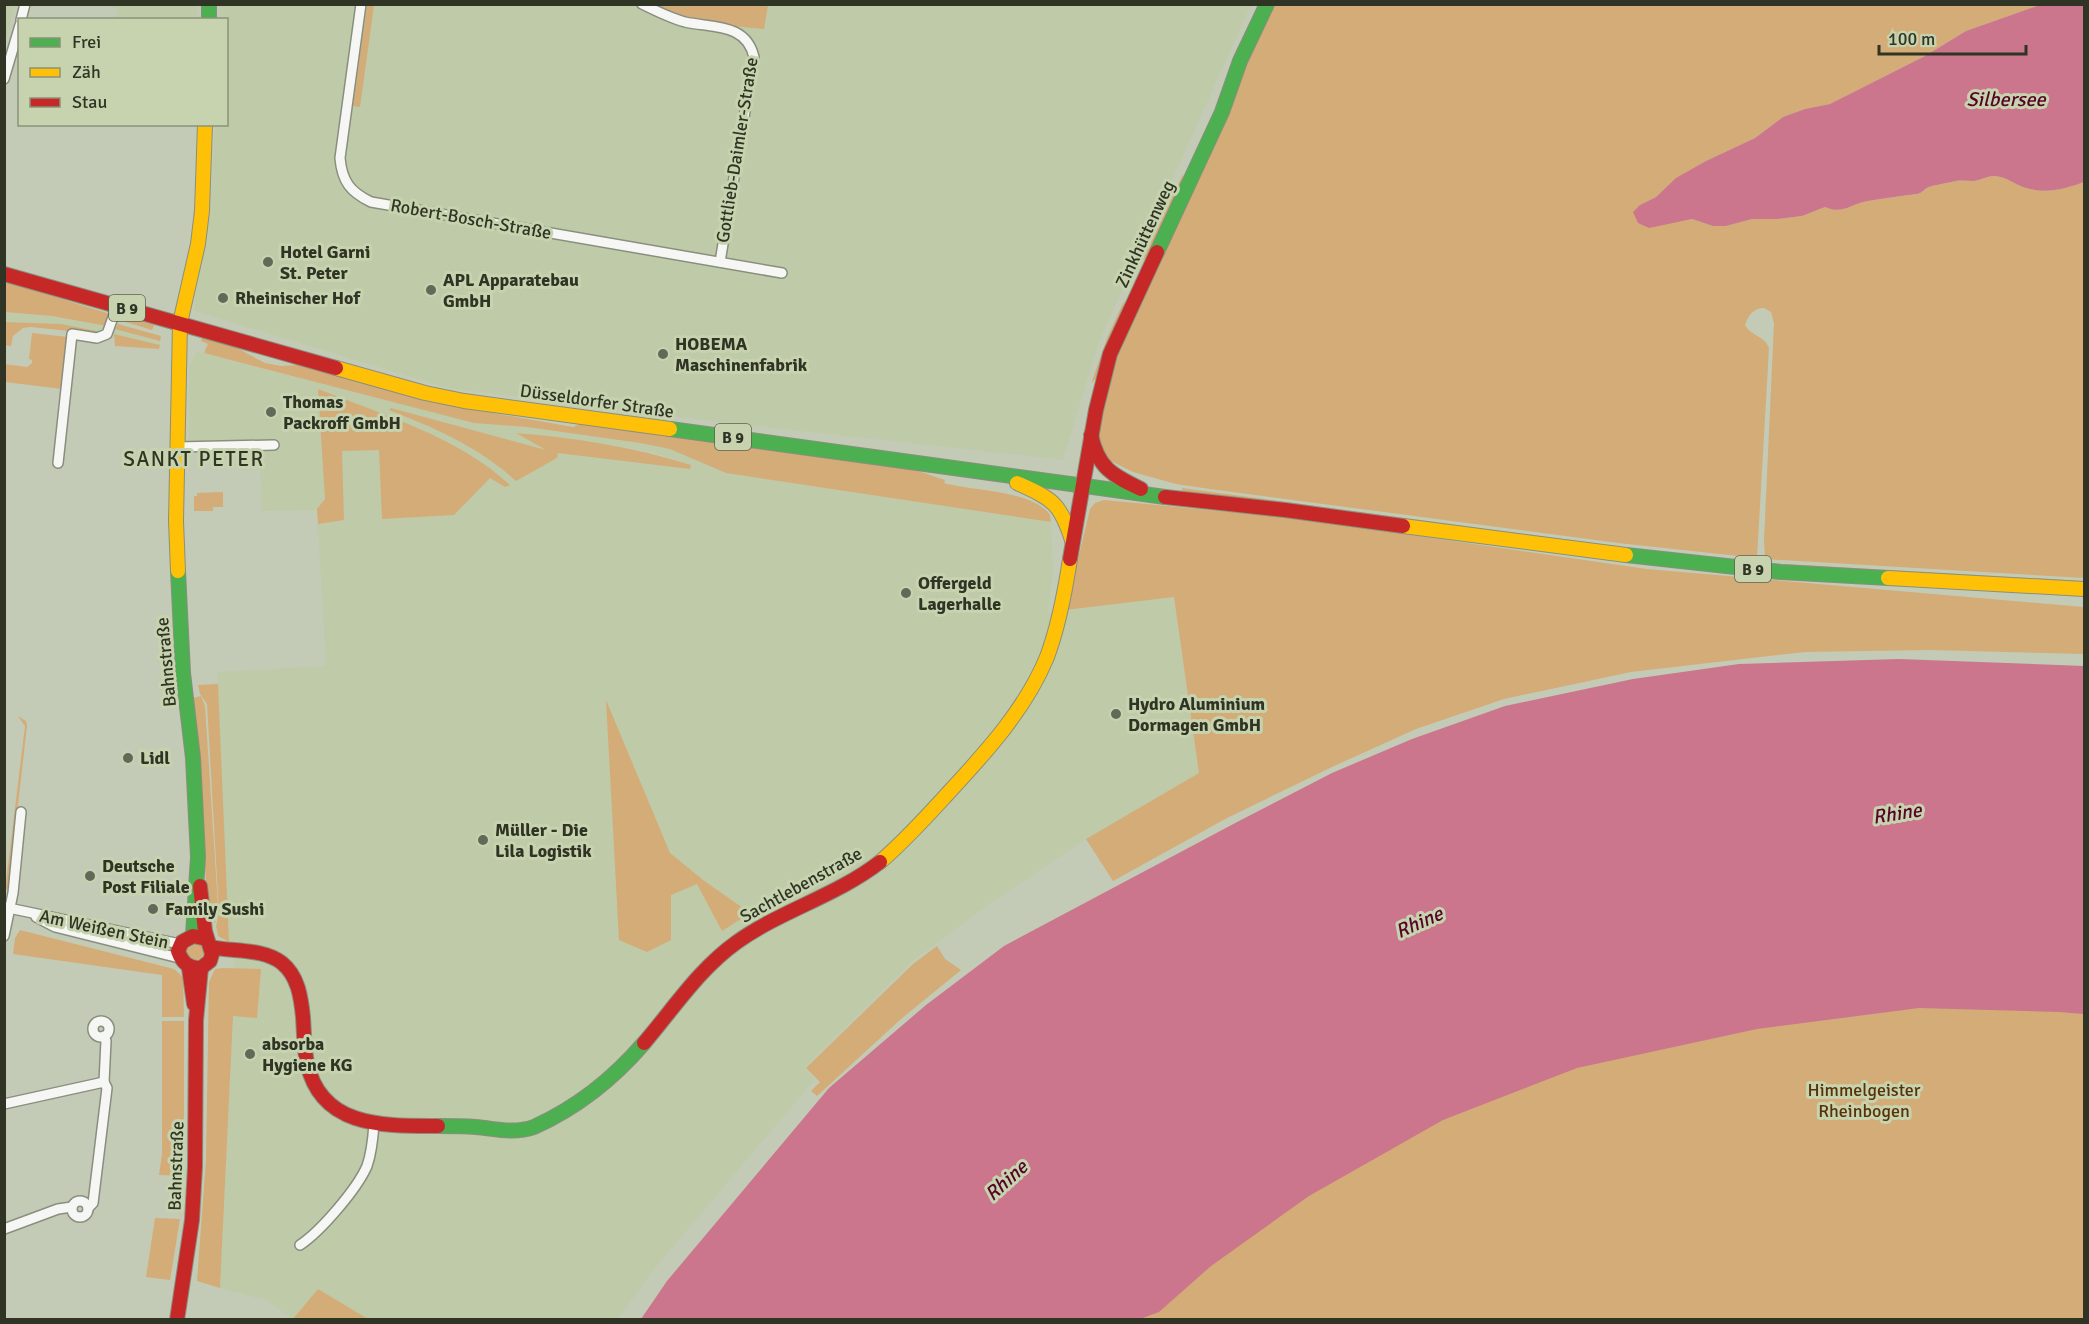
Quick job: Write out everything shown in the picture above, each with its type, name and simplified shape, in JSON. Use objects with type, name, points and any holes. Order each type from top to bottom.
[{"type":"street","name":"Robert-Bosch-Straße","points":[[361,4],[340,158],[341,173],[347,187],[358,196],[379,204],[782,273]]},
{"type":"street","name":"Gottlieb-Daimler-Straße","points":[[642,4],[669,17],[739,33],[752,46],[754,57],[720,262]]},
{"type":"street","name":"Zinkhüttenweg","points":[[1082,487],[1099,390],[1110,354],[1222,112],[1240,61],[1267,4]]},
{"type":"street","points":[[4,79],[18,32]]},
{"type":"street","name":"Bahnstraße","points":[[197,955],[184,939],[193,935],[197,874],[193,758],[183,673],[176,543],[180,323],[199,233],[205,126]]},
{"type":"street","name":"Düsseldorfer Straße","points":[[4,274],[425,393],[464,401],[1082,487]]},
{"type":"street","points":[[58,463],[72,334],[97,338],[107,334],[117,306]]},
{"type":"street","points":[[1091,435],[1094,449],[1105,469],[1123,481],[1154,496]]},
{"type":"street","points":[[177,447],[274,445]]},
{"type":"street","points":[[1001,476],[1041,493],[1055,503],[1065,516],[1072,540]]},
{"type":"street","name":"B 9","points":[[1082,487],[1285,510],[1714,566],[1781,572],[2085,589]]},
{"type":"street","name":"Sachtlebenstraße","points":[[197,955],[239,958],[256,954],[278,960],[291,972],[298,983],[301,996],[304,1052],[318,1090],[340,1112],[374,1124],[479,1127],[513,1132],[544,1123],[598,1088],[619,1071],[703,971],[739,940],[783,914],[840,888],[882,860],[925,819],[999,737],[1026,699],[1055,636],[1064,599],[1082,487]]},
{"type":"street","points":[[4,936],[7,908],[13,892],[21,812]]},
{"type":"street","name":"Bahnstraße","points":[[177,1320],[184,1279],[195,1177],[196,1013],[191,994],[203,899],[197,874]]},
{"type":"street","name":"Am Weißen Stein","points":[[7,908],[197,955]]},
{"type":"street","name":"Am Weißen Stein","points":[[29,913],[55,927],[197,955]]},
{"type":"street","points":[[4,1229],[58,1209],[72,1207],[81,1201],[86,1203],[88,1208],[93,1203],[107,1088],[104,1082],[106,1041],[104,1036]]},
{"type":"street","points":[[4,1104],[104,1082]]},
{"type":"street","points":[[300,1245],[315,1235],[362,1176],[371,1154],[374,1124]]},
{"type":"shaded area","points":[[4,5],[15,5],[5,43]]},
{"type":"shaded area","points":[[103,5],[197,5],[198,18],[116,18],[118,9]]},
{"type":"shaded area","points":[[220,5],[1251,5],[1099,342],[1063,460],[728,423],[447,388],[195,311],[194,305],[210,215],[215,126],[228,126],[228,18],[220,18]]},
{"type":"shaded area","points":[[5,312],[52,316],[107,326],[160,341],[160,345],[61,324],[5,322]]},
{"type":"shaded area","points":[[197,352],[242,361],[474,423],[527,427],[640,443],[670,449],[726,473],[1051,522],[1053,573],[1048,613],[1174,597],[1199,773],[1086,839],[991,903],[914,960],[804,1068],[815,1079],[656,1267],[618,1319],[368,1319],[318,1289],[293,1319],[266,1300],[220,1288],[233,1015],[260,969],[235,968],[229,942],[217,672],[326,666],[317,510],[262,511],[259,449],[189,449],[189,366]],"holes":[[[518,433],[630,448],[691,465],[533,442]]]},
{"type":"green space","points":[[367,5],[374,5],[360,107],[353,106]]},
{"type":"green space","points":[[650,5],[768,5],[764,29],[706,22]]},
{"type":"green space","points":[[1274,5],[2059,5],[2037,6],[1966,31],[1925,56],[1830,104],[1805,109],[1783,117],[1755,138],[1706,161],[1677,178],[1656,197],[1640,205],[1682,221],[1692,219],[1713,226],[1726,226],[1752,219],[1802,216],[1825,207],[1837,210],[1862,202],[1918,194],[1933,186],[1958,181],[1974,181],[1992,176],[2041,191],[2063,189],[2084,182],[2084,578],[1765,559],[1774,323],[1771,312],[1764,308],[1752,313],[1745,325],[1769,348],[1757,558],[1618,543],[1210,489],[1176,484],[1133,472],[1111,461],[1107,463],[1099,442],[1099,418],[1113,358],[1131,327],[1138,302]]},
{"type":"green space","points":[[1183,174],[1182,184],[1164,225],[1153,247],[1142,261]]},
{"type":"green space","points":[[4,281],[110,314],[107,326],[52,316],[5,312]]},
{"type":"green space","points":[[1124,301],[1123,310],[1096,378],[1091,384],[1107,338]]},
{"type":"green space","points":[[121,316],[154,325],[152,330],[119,320]]},
{"type":"green space","points":[[5,322],[61,324],[102,332],[97,334],[23,328],[13,336],[11,346],[5,345]]},
{"type":"green space","points":[[118,324],[161,336],[160,341],[115,329]]},
{"type":"green space","points":[[32,333],[68,337],[62,389],[5,382],[4,364],[27,367],[32,363],[29,359]]},
{"type":"green space","points":[[114,334],[160,345],[159,349],[115,346]]},
{"type":"green space","points":[[202,338],[235,347],[265,363],[281,366],[298,365],[425,401],[573,427],[582,423],[903,466],[945,480],[944,483],[1016,496],[1030,501],[1042,507],[1050,515],[1051,522],[726,473],[670,449],[640,443],[527,427],[474,423],[204,353],[208,344],[201,341]]},
{"type":"green space","points":[[318,389],[443,440],[467,453],[510,485],[505,487],[490,478],[454,515],[382,519],[379,450],[342,451],[344,520],[318,524],[317,509],[325,499]]},
{"type":"green space","points":[[391,408],[546,450],[516,433],[605,444],[691,465],[690,469],[558,453],[557,458],[516,481],[472,448],[440,431],[389,410]]},
{"type":"green space","points":[[1182,488],[1622,547],[1621,549],[1182,491]]},
{"type":"green space","points":[[223,492],[223,507],[213,507],[213,511],[194,511],[194,496],[197,496],[197,493]]},
{"type":"green space","points":[[1104,500],[1294,518],[1647,569],[2084,607],[2084,654],[1930,650],[1805,652],[1631,672],[1504,699],[1416,729],[1332,767],[1227,818],[1113,881],[1086,839],[1199,773],[1174,597],[1066,610],[1090,509],[1095,503]]},
{"type":"green space","points":[[1785,564],[2084,581],[2084,583],[1785,566]]},
{"type":"green space","points":[[218,684],[229,942],[218,936],[216,926],[219,913],[207,704],[200,694],[198,685]]},
{"type":"green space","points":[[201,696],[205,706],[218,906],[215,924],[214,920],[209,923],[193,698]]},
{"type":"green space","points":[[606,700],[670,853],[750,913],[722,931],[697,884],[671,895],[671,940],[647,952],[619,940]]},
{"type":"green space","points":[[18,716],[26,721],[27,726],[9,884],[8,889],[5,890],[25,726]]},
{"type":"green space","name":"Himmelgeister Rheinbogen","points":[[2084,879],[2084,1319],[921,1320],[1012,1225]]},
{"type":"green space","points":[[20,930],[174,969],[183,977],[184,1017],[162,1017],[162,975],[13,954],[15,938]]},
{"type":"green space","points":[[191,942],[199,942],[204,947],[202,958],[191,960],[186,955],[186,947]]},
{"type":"green space","points":[[937,946],[945,959],[961,970],[901,1019],[817,1096],[811,1091],[820,1082],[806,1068],[913,964]]},
{"type":"green space","points":[[215,969],[261,969],[257,1018],[233,1016],[220,1288],[197,1281],[206,1160],[209,982]]},
{"type":"green space","points":[[162,1021],[184,1021],[184,1176],[159,1175],[162,1154]]},
{"type":"green space","points":[[155,1218],[180,1219],[170,1280],[146,1277]]},
{"type":"green space","points":[[318,1289],[368,1319],[293,1319]]},
{"type":"water","name":"Silbersee","points":[[2084,5],[2084,182],[2063,189],[2041,191],[1992,176],[1974,181],[1958,181],[1933,186],[1919,193],[1862,202],[1837,210],[1825,207],[1802,216],[1752,219],[1726,226],[1713,226],[1692,219],[1649,228],[1638,223],[1633,212],[1640,205],[1656,197],[1676,178],[1755,138],[1783,117],[1805,109],[1830,104],[1925,56],[1966,31],[2037,6]]},
{"type":"water","name":"Rhine","points":[[1899,659],[2084,666],[2084,1014],[1919,1008],[1757,1029],[1577,1068],[1443,1120],[1309,1196],[1211,1266],[1159,1312],[1140,1319],[641,1319],[667,1281],[829,1088],[926,1005],[1004,946],[1239,821],[1332,773],[1412,739],[1505,706],[1633,679],[1739,664]]},
{"type":"traffic: fast","points":[[209,4],[209,18]]},
{"type":"traffic: fast","points":[[1157,252],[1222,112],[1240,61],[1267,4]]},
{"type":"traffic: fast","points":[[670,429],[1165,497]]},
{"type":"traffic: fast","points":[[1626,555],[1781,572],[1888,578]]},
{"type":"traffic: fast","points":[[178,571],[183,673],[193,758],[198,857],[193,935]]},
{"type":"traffic: fast","points":[[438,1126],[512,1131],[534,1127],[565,1111],[594,1091],[644,1043]]},
{"type":"traffic: slow","points":[[178,571],[176,521],[180,323],[198,244],[202,211],[205,126]]},
{"type":"traffic: slow","points":[[336,368],[425,393],[464,401],[670,429]]},
{"type":"traffic: slow","points":[[1017,483],[1039,493],[1059,509],[1072,540]]},
{"type":"traffic: slow","points":[[1403,526],[1626,555]]},
{"type":"traffic: slow","points":[[880,862],[917,827],[979,760],[1005,728],[1028,694],[1051,645],[1070,559]]},
{"type":"traffic: slow","points":[[1888,578],[2084,589]]},
{"type":"traffic: jam","points":[[1070,559],[1096,410],[1110,354],[1157,252]]},
{"type":"traffic: jam","points":[[4,274],[336,368]]},
{"type":"traffic: jam","points":[[1091,435],[1102,463],[1114,474],[1141,489]]},
{"type":"traffic: jam","points":[[1165,497],[1403,526]]},
{"type":"traffic: jam","points":[[644,1043],[699,977],[737,942],[772,921],[863,874],[880,862]]},
{"type":"traffic: jam","points":[[200,886],[205,931],[212,954],[210,961],[201,968],[186,964],[178,951],[182,942],[193,936],[207,939]]},
{"type":"traffic: jam","points":[[211,947],[266,955],[282,963],[292,974],[300,995],[307,1063],[314,1084],[326,1100],[340,1111],[358,1119],[397,1125],[438,1126]]},
{"type":"traffic: jam","points":[[189,968],[194,1004]]},
{"type":"traffic: jam","points":[[177,1320],[192,1220],[195,1167],[196,1020],[201,968]]},
{"type":"place","name":"Hotel Garni St. Peter","points":[[268,262]]},
{"type":"place","name":"APL Apparatebau GmbH","points":[[431,290]]},
{"type":"place","name":"Rheinischer Hof","points":[[223,298]]},
{"type":"place","name":"HOBEMA Maschinenfabrik","points":[[663,354]]},
{"type":"place","name":"Thomas Packroff GmbH","points":[[271,412]]},
{"type":"place","name":"Offergeld Lagerhalle","points":[[906,593]]},
{"type":"place","name":"Hydro Aluminium Dormagen GmbH","points":[[1116,714]]},
{"type":"place","name":"Lidl","points":[[128,758]]},
{"type":"place","name":"Müller - Die Lila Logistik","points":[[483,840]]},
{"type":"place","name":"Deutsche Post Filiale","points":[[90,876]]},
{"type":"place","name":"Family Sushi","points":[[153,909]]},
{"type":"place","name":"absorba Hygiene KG","points":[[250,1054]]},
{"type":"district","name":"SANKT PETER","points":[[194,459]]}]
